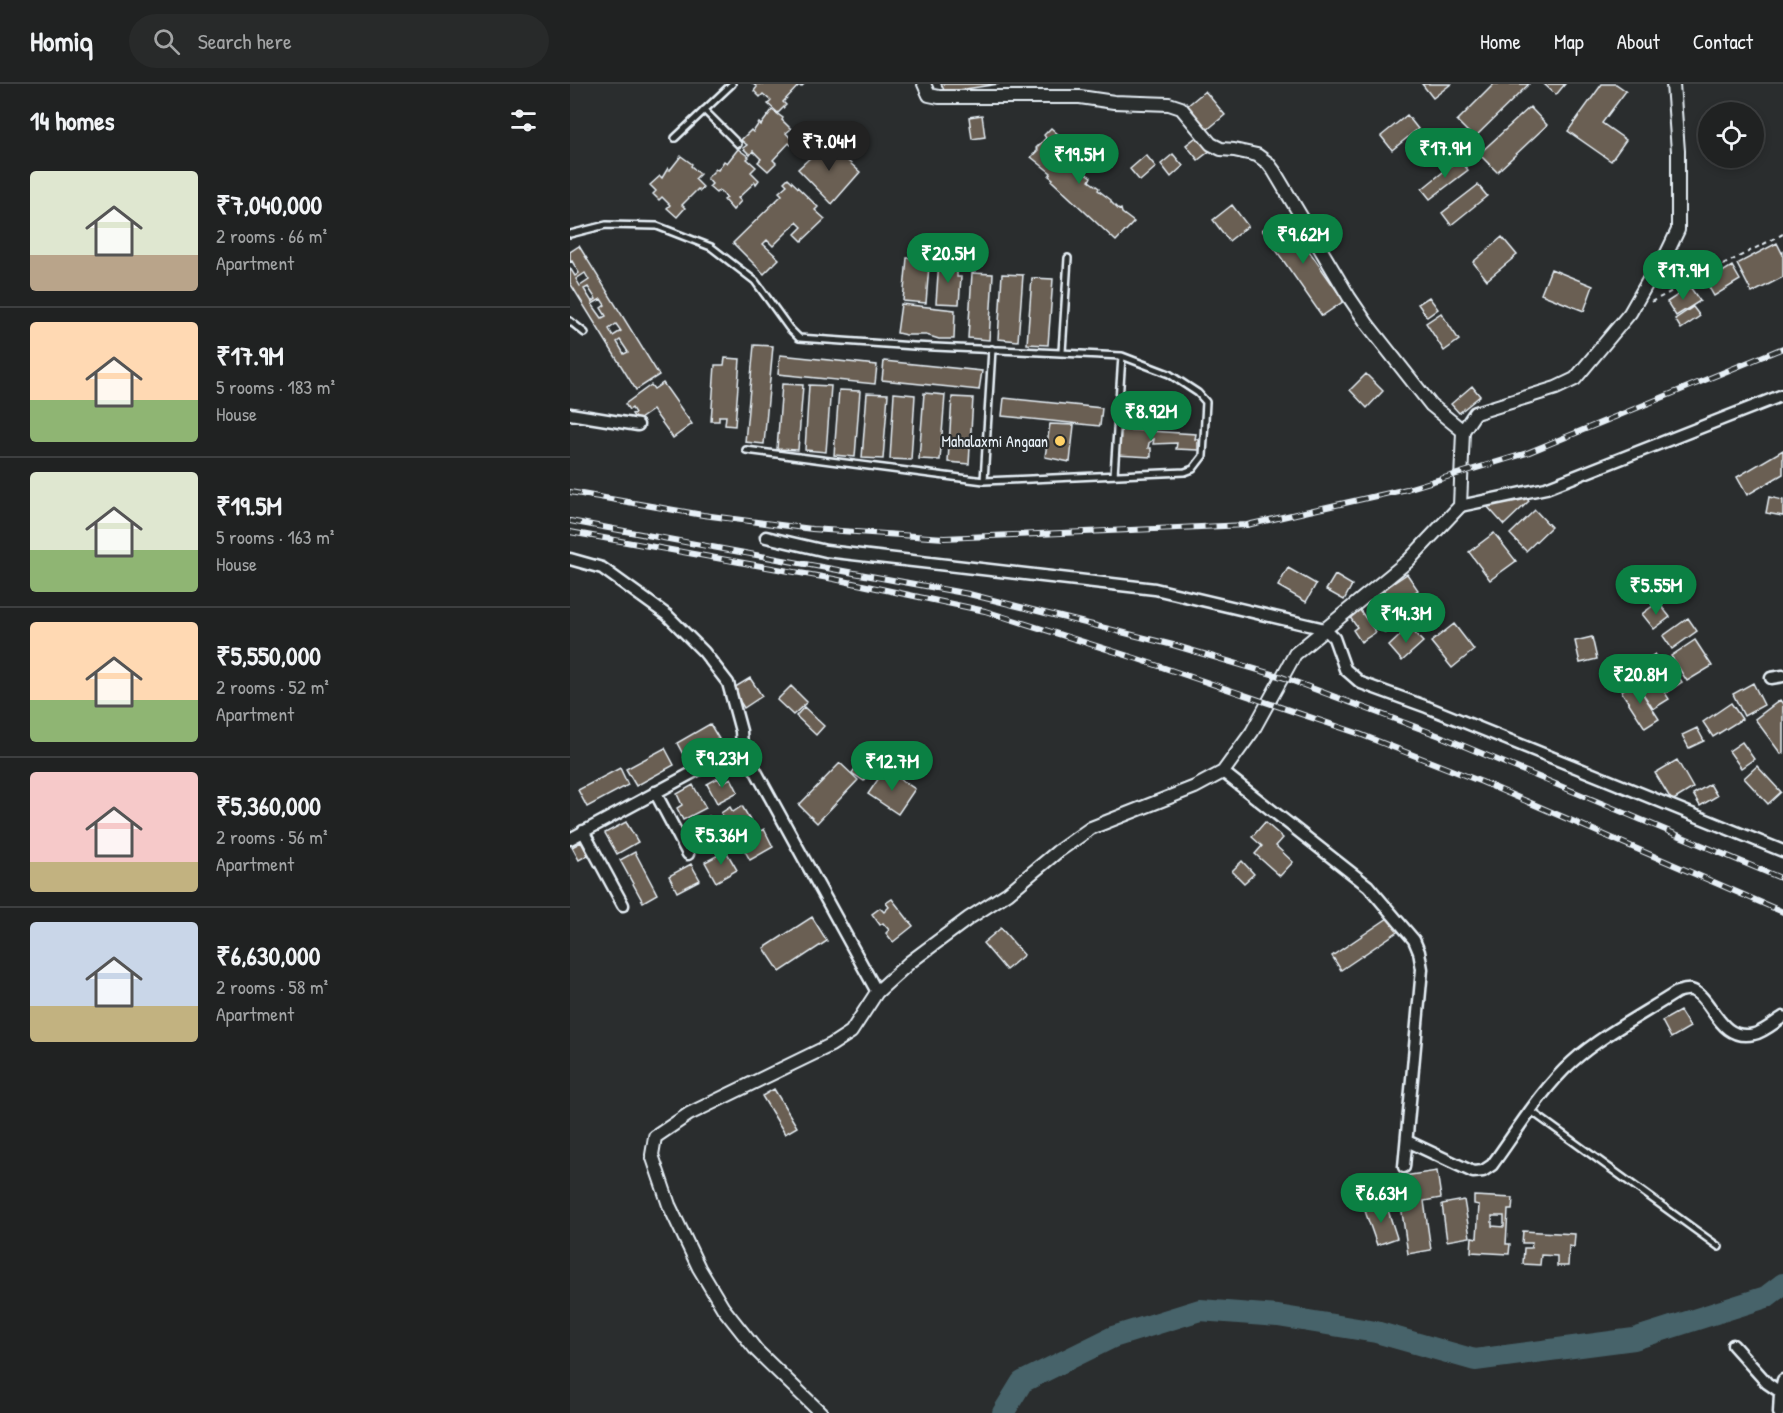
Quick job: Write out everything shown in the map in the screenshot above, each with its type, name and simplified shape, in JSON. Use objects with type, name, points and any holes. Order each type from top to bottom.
[{"type":"street","points":[[924,84],[929,94],[939,97],[1080,97],[1114,102],[1169,104],[1181,108],[1211,144],[1221,149],[1257,155],[1274,171],[1368,325],[1431,405],[1463,431]]},
{"type":"street","points":[[1460,506],[1463,431],[1475,413],[1556,388],[1575,379],[1630,313],[1666,255],[1678,230],[1678,151],[1673,84]]},
{"type":"street","points":[[821,1413],[757,1351],[723,1308],[699,1268],[674,1215],[652,1155],[655,1137],[689,1114],[831,1045],[851,1032],[877,992],[910,962],[969,918],[1008,893],[1057,852],[1091,828],[1195,787],[1223,772],[1252,732],[1295,654],[1408,561],[1460,506],[1546,488],[1783,396]]},
{"type":"street","points":[[570,414],[638,425]]},
{"type":"street","points":[[766,537],[826,551],[1155,589],[1324,629],[1334,638],[1345,669],[1360,683],[1438,711],[1783,851]]},
{"type":"street","points":[[570,559],[602,568],[667,615],[704,652],[728,683],[741,731],[742,746],[877,992]]},
{"type":"street","points":[[1771,678],[1783,676]]},
{"type":"street","points":[[570,838],[742,746]]},
{"type":"street","points":[[1223,772],[1368,886],[1414,940],[1422,969],[1404,1167]]},
{"type":"street","points":[[655,792],[688,854]]},
{"type":"street","points":[[583,831],[623,905]]},
{"type":"street","points":[[1407,1141],[1473,1172],[1483,1171],[1492,1165],[1555,1080],[1572,1062],[1677,992],[1690,990],[1698,993],[1726,1028],[1744,1035],[1756,1034],[1783,1017]]},
{"type":"street","points":[[1733,1345],[1767,1383],[1781,1394]]},
{"type":"street","points":[[1779,1413],[1783,1380]]},
{"type":"lane","points":[[675,138],[732,84]]},
{"type":"lane","points":[[704,110],[738,144]]},
{"type":"lane","points":[[570,234],[606,225],[657,226],[711,247],[755,281],[789,328],[799,338],[820,341],[1122,356],[1169,374],[1206,402],[1203,456],[1193,469],[1185,472],[984,481],[746,450]]},
{"type":"lane","points":[[1062,352],[1068,258]]},
{"type":"lane","points":[[570,321],[585,333]]},
{"type":"lane","points":[[984,481],[992,349]]},
{"type":"lane","points":[[1114,475],[1122,356]]},
{"type":"lane","points":[[1532,1111],[1719,1247]]},
{"type":"path","points":[[1651,302],[1783,234]]},
{"type":"building","points":[[753,84],[804,84],[801,87],[799,85],[783,102],[786,105],[778,113],[768,104],[771,101],[763,94],[760,97],[754,91],[757,87]]},
{"type":"building","points":[[941,84],[999,84],[945,92]]},
{"type":"building","points":[[1422,84],[1451,84],[1433,98]]},
{"type":"building","points":[[1494,84],[1529,84],[1474,138],[1457,121]]},
{"type":"building","points":[[1544,84],[1565,84],[1556,95]]},
{"type":"building","points":[[1602,84],[1616,84],[1626,91],[1602,123],[1626,140],[1611,161],[1568,131]]},
{"type":"building","points":[[1205,91],[1225,115],[1207,130],[1187,106]]},
{"type":"building","points":[[1530,107],[1547,125],[1497,172],[1479,154]]},
{"type":"building","points":[[772,110],[783,118],[782,120],[791,129],[786,133],[794,142],[791,145],[789,143],[773,160],[776,163],[768,171],[758,162],[761,159],[753,151],[750,155],[743,148],[747,145],[741,140],[751,130],[753,132],[759,123],[761,125]]},
{"type":"building","points":[[982,115],[985,137],[972,139],[969,117]]},
{"type":"building","points":[[1407,115],[1418,129],[1392,150],[1381,136]]},
{"type":"building","points":[[1051,128],[1068,143],[1066,145],[1073,150],[1070,152],[1077,157],[1075,159],[1081,163],[1085,173],[1091,177],[1089,181],[1134,222],[1116,241],[1052,181],[1053,179],[1049,176],[1051,173],[1031,157]]},
{"type":"building","points":[[1199,135],[1211,150],[1198,160],[1186,145]]},
{"type":"building","points":[[827,142],[860,172],[832,204],[798,169]]},
{"type":"building","points":[[738,149],[749,157],[747,159],[756,167],[751,172],[759,180],[738,198],[741,201],[733,210],[724,200],[727,198],[719,190],[716,193],[709,187],[712,184],[707,178],[716,169],[718,170],[724,161],[727,163]]},
{"type":"building","points":[[1173,154],[1183,166],[1171,177],[1161,164]]},
{"type":"building","points":[[1146,155],[1156,167],[1140,181],[1130,169]]},
{"type":"building","points":[[681,156],[700,174],[695,179],[703,187],[682,205],[685,208],[677,217],[667,208],[670,205],[662,197],[659,200],[653,194],[656,191],[650,185],[660,176],[662,178],[668,168],[670,170]]},
{"type":"building","points":[[1459,159],[1468,170],[1430,199],[1422,189]]},
{"type":"building","points":[[788,178],[818,207],[815,210],[825,219],[802,241],[795,234],[802,227],[797,222],[773,246],[767,240],[763,244],[779,259],[764,274],[733,243],[782,195],[779,192],[787,185],[784,182]]},
{"type":"building","points":[[1478,185],[1487,196],[1451,225],[1442,213]]},
{"type":"building","points":[[1232,205],[1248,226],[1229,241],[1213,220]]},
{"type":"building","points":[[1284,215],[1344,301],[1322,316],[1262,230]]},
{"type":"building","points":[[1502,237],[1517,255],[1487,280],[1473,262]]},
{"type":"building","points":[[1777,243],[1783,252],[1783,277],[1752,293],[1737,264]]},
{"type":"building","points":[[579,246],[659,375],[636,390],[570,283],[570,268],[575,276],[579,273],[572,261],[570,262],[570,252]],"holes":[[[585,273],[589,280],[580,286],[576,279]],[[588,287],[596,299],[592,302],[584,289]],[[601,299],[605,305],[601,308],[606,316],[602,318],[592,304]],[[616,324],[621,331],[613,336],[609,329]],[[620,340],[628,352],[624,354],[617,342]]]},
{"type":"building","points":[[921,248],[928,248],[928,253],[930,253],[926,303],[903,301],[907,258],[920,256]]},
{"type":"building","points":[[939,260],[952,261],[952,271],[957,271],[957,277],[961,277],[959,304],[936,303]]},
{"type":"building","points":[[1732,266],[1740,280],[1714,296],[1706,282]]},
{"type":"building","points":[[1551,269],[1593,286],[1584,311],[1541,294]]},
{"type":"building","points":[[972,273],[993,274],[989,340],[968,338]]},
{"type":"building","points":[[1002,274],[1023,275],[1018,341],[998,339]]},
{"type":"building","points":[[1032,278],[1053,279],[1048,345],[1027,344]]},
{"type":"building","points":[[1690,287],[1700,301],[1676,316],[1667,302]]},
{"type":"building","points":[[1429,297],[1438,309],[1427,317],[1418,304]]},
{"type":"building","points":[[901,304],[955,310],[954,339],[897,333]]},
{"type":"building","points":[[1693,307],[1700,316],[1681,329],[1675,319]]},
{"type":"building","points":[[1441,313],[1459,340],[1444,351],[1426,323]]},
{"type":"building","points":[[754,345],[773,346],[764,444],[745,442]]},
{"type":"building","points":[[780,355],[877,365],[875,384],[778,374]]},
{"type":"building","points":[[725,358],[740,359],[735,426],[725,425],[726,416],[719,416],[719,421],[711,421],[715,365],[724,365]]},
{"type":"building","points":[[884,361],[982,371],[979,390],[882,380]]},
{"type":"building","points":[[1366,374],[1383,391],[1367,408],[1350,390]]},
{"type":"building","points":[[663,383],[692,424],[673,438],[653,410],[637,421],[632,414],[635,413],[632,408],[629,410],[625,404],[651,385],[654,389]]},
{"type":"building","points":[[782,384],[803,385],[798,450],[777,449]]},
{"type":"building","points":[[809,385],[831,386],[826,452],[805,450]]},
{"type":"building","points":[[1472,386],[1480,396],[1459,413],[1451,404]]},
{"type":"building","points":[[839,390],[860,391],[855,457],[834,455]]},
{"type":"building","points":[[867,393],[888,394],[883,459],[862,458]]},
{"type":"building","points":[[894,393],[915,395],[911,460],[890,459]]},
{"type":"building","points":[[924,393],[945,395],[940,460],[919,459]]},
{"type":"building","points":[[952,397],[973,398],[969,464],[948,462]]},
{"type":"building","points":[[1004,398],[1102,408],[1100,426],[1002,416]]},
{"type":"building","name":"Mahalaxmi Angaan","points":[[1050,424],[1074,425],[1070,462],[1045,457]]},
{"type":"building","points":[[1118,429],[1196,434],[1198,450],[1176,449],[1177,443],[1153,444],[1154,439],[1149,443],[1148,448],[1151,448],[1151,457],[1116,455]]},
{"type":"building","points":[[1783,450],[1783,474],[1747,495],[1737,477]]},
{"type":"building","points":[[1524,496],[1529,501],[1504,525],[1486,505]]},
{"type":"building","points":[[1769,497],[1783,500],[1783,516],[1766,513]]},
{"type":"building","points":[[1535,510],[1551,527],[1526,551],[1510,534]]},
{"type":"building","points":[[1494,533],[1516,561],[1490,580],[1469,552]]},
{"type":"building","points":[[1288,568],[1316,584],[1306,602],[1278,586]]},
{"type":"building","points":[[1407,574],[1418,590],[1407,598],[1417,612],[1385,633],[1375,618],[1388,609],[1377,594]]},
{"type":"building","points":[[1335,575],[1352,585],[1344,600],[1326,590]]},
{"type":"building","points":[[1658,602],[1670,617],[1654,629],[1642,614]]},
{"type":"building","points":[[1359,609],[1376,632],[1361,642],[1353,630],[1357,627],[1349,616]]},
{"type":"building","points":[[1688,618],[1697,631],[1672,649],[1663,636]]},
{"type":"building","points":[[1454,624],[1474,650],[1452,668],[1431,642]]},
{"type":"building","points":[[1409,627],[1423,642],[1402,661],[1389,646]]},
{"type":"building","points":[[1592,637],[1597,659],[1580,663],[1575,641]]},
{"type":"building","points":[[1695,640],[1712,666],[1687,681],[1671,656]]},
{"type":"building","points":[[1655,654],[1666,670],[1647,683],[1636,667]]},
{"type":"building","points":[[1674,670],[1682,682],[1667,692],[1659,680]]},
{"type":"building","points":[[750,678],[762,696],[744,708],[732,689]]},
{"type":"building","points":[[1656,679],[1669,699],[1653,709],[1640,689]]},
{"type":"building","points":[[1635,682],[1659,719],[1645,728],[1621,691]]},
{"type":"building","points":[[1753,683],[1764,705],[1744,716],[1733,694]]},
{"type":"building","points":[[791,686],[807,702],[793,715],[777,700]]},
{"type":"building","points":[[1780,700],[1783,704],[1783,753],[1781,754],[1755,719]]},
{"type":"building","points":[[1731,703],[1742,719],[1713,737],[1703,722]]},
{"type":"building","points":[[804,707],[824,726],[816,735],[796,716]]},
{"type":"building","points":[[710,724],[719,739],[685,758],[677,743]]},
{"type":"building","points":[[1697,728],[1704,741],[1689,748],[1682,735]]},
{"type":"building","points":[[1742,742],[1754,759],[1741,768],[1729,751]]},
{"type":"building","points":[[665,748],[674,765],[636,786],[626,769]]},
{"type":"building","points":[[862,758],[874,766],[864,781],[852,773]]},
{"type":"building","points":[[1677,760],[1693,788],[1672,801],[1655,773]]},
{"type":"building","points":[[840,763],[858,780],[817,823],[799,805]]},
{"type":"building","points":[[1757,766],[1781,792],[1768,804],[1744,778]]},
{"type":"building","points":[[620,768],[628,785],[587,807],[578,790]]},
{"type":"building","points":[[885,769],[915,789],[898,814],[868,794]]},
{"type":"building","points":[[718,778],[721,783],[731,778],[738,792],[717,803],[707,784]]},
{"type":"building","points":[[1710,784],[1717,796],[1700,806],[1693,794]]},
{"type":"building","points":[[693,785],[706,808],[683,820],[677,808],[682,805],[677,794]]},
{"type":"building","points":[[742,806],[752,823],[733,834],[721,813],[730,807],[733,812]]},
{"type":"building","points":[[709,816],[721,836],[700,848],[688,828]]},
{"type":"building","points":[[626,822],[638,842],[617,854],[605,833]]},
{"type":"building","points":[[1265,822],[1283,838],[1276,846],[1293,862],[1280,876],[1255,854],[1262,846],[1252,837]]},
{"type":"building","points":[[764,829],[773,847],[750,860],[740,842]]},
{"type":"building","points":[[581,842],[588,855],[579,860],[572,847]]},
{"type":"building","points":[[726,851],[737,870],[716,882],[705,862]]},
{"type":"building","points":[[635,852],[657,894],[643,902],[620,860]]},
{"type":"building","points":[[1242,861],[1254,874],[1244,883],[1232,871]]},
{"type":"building","points":[[691,864],[700,880],[677,892],[669,876]]},
{"type":"building","points":[[892,899],[913,926],[893,942],[886,933],[889,930],[883,923],[880,925],[872,914],[880,908],[884,912],[889,907],[886,903]]},
{"type":"building","points":[[1391,916],[1400,930],[1341,970],[1332,956]]},
{"type":"building","points":[[812,917],[827,941],[780,972],[764,948]]},
{"type":"building","points":[[1001,928],[1024,955],[1006,970],[983,943]]},
{"type":"building","points":[[1680,1011],[1690,1027],[1671,1038],[1662,1021]]},
{"type":"building","points":[[774,1089],[797,1127],[785,1134],[762,1096]]},
{"type":"building","points":[[1437,1171],[1441,1198],[1424,1201],[1431,1250],[1408,1254],[1397,1177]]},
{"type":"building","points":[[1474,1196],[1513,1198],[1512,1210],[1508,1210],[1506,1244],[1510,1244],[1509,1254],[1471,1252],[1472,1237],[1477,1238],[1479,1205],[1474,1204]],"holes":[[[1492,1216],[1504,1216],[1504,1227],[1492,1226]]]},
{"type":"building","points":[[1464,1200],[1470,1237],[1447,1241],[1442,1204]]},
{"type":"building","points":[[1386,1204],[1397,1238],[1377,1245],[1365,1211]]},
{"type":"building","points":[[1523,1231],[1575,1234],[1574,1247],[1569,1246],[1568,1266],[1557,1266],[1557,1256],[1541,1255],[1540,1265],[1523,1264],[1524,1248],[1531,1248],[1532,1243],[1522,1243]]},
{"type":"waterway","points":[[1003,1413],[1022,1382],[1113,1337],[1200,1310],[1278,1316],[1376,1332],[1475,1360],[1634,1339],[1766,1297],[1783,1284]]},
{"type":"railway","points":[[570,492],[703,515],[812,529],[944,538],[1247,525],[1407,489],[1527,453],[1783,348]]},
{"type":"railway","points":[[570,521],[969,594],[1173,645],[1282,677],[1440,736],[1783,879]]},
{"type":"railway","points":[[570,532],[834,579],[985,611],[1135,658],[1357,733],[1482,782],[1783,912]]},
{"type":"place","name":"Mahalaxmi Angaan","points":[[1060,441]]}]
